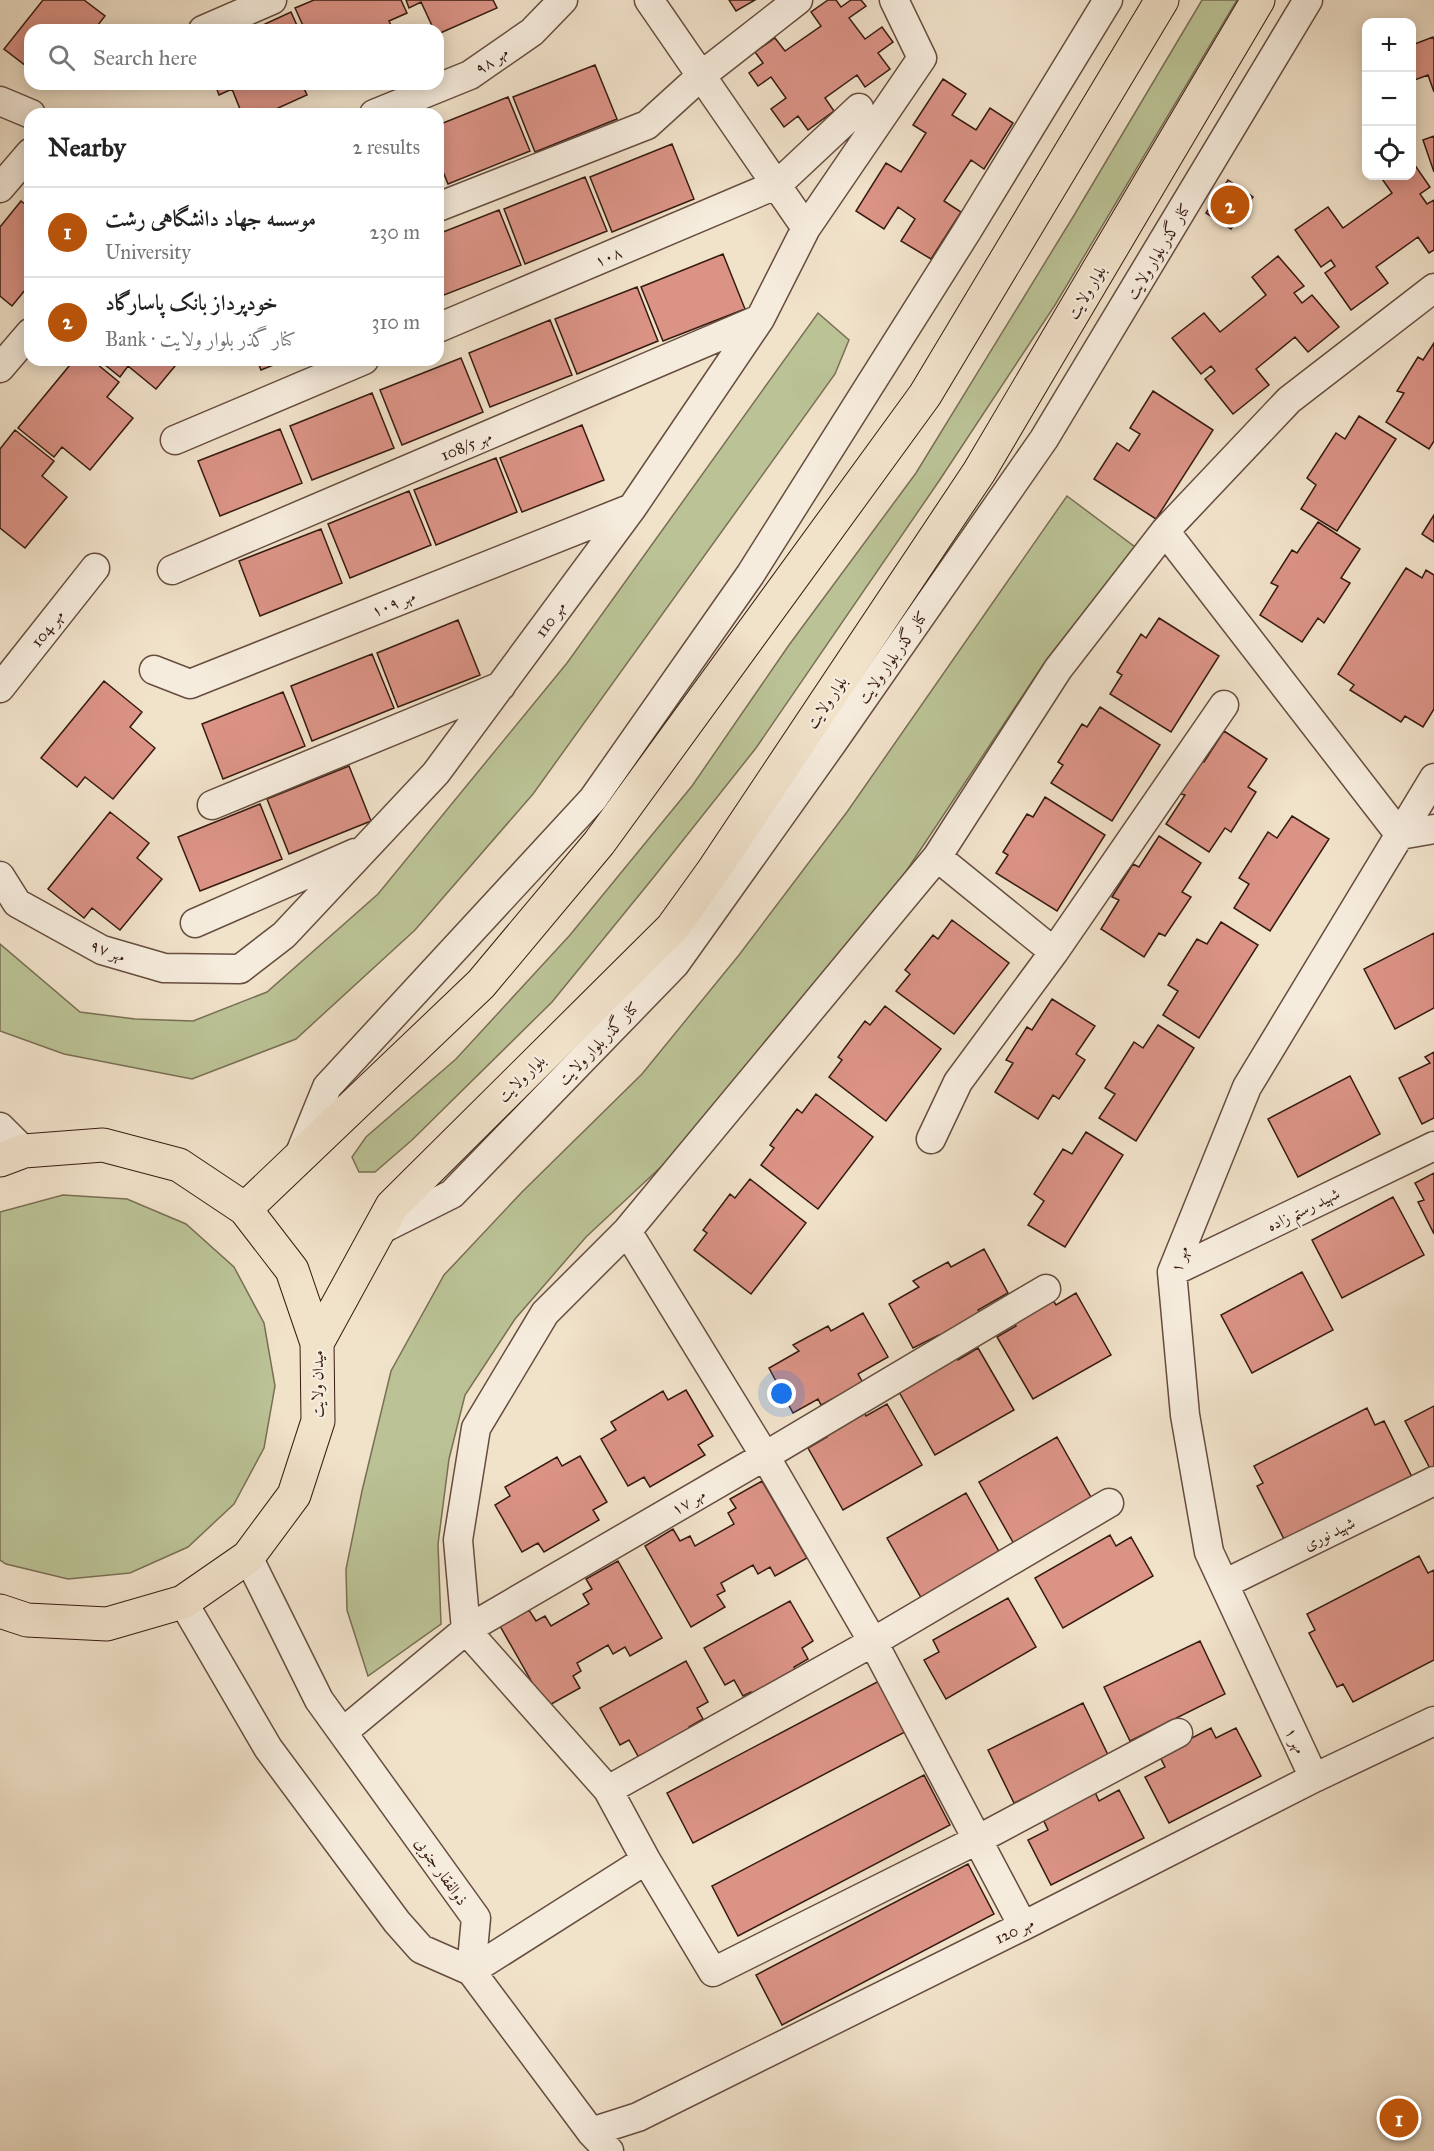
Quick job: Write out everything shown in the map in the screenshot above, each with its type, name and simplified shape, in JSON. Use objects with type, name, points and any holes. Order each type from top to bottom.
[{"type":"main road","points":[[244,1209],[481,984],[599,843],[925,395],[1162,0]]},
{"type":"main road","name":"بلوار ولایت","points":[[317,1343],[392,1206],[672,928],[713,871],[979,472],[1258,0]]},
{"type":"main road","name":"میدان ولایت","points":[[0,1611],[27,1620],[106,1624],[183,1602],[248,1557],[294,1495],[318,1421],[317,1343],[292,1270],[244,1209],[179,1165],[103,1145],[12,1156]]},
{"type":"street","points":[[217,24],[272,0]]},
{"type":"street","name":"مهر ۹۸","points":[[444,86],[470,75],[532,32],[563,0]]},
{"type":"street","points":[[649,0],[778,184],[806,228]]},
{"type":"street","points":[[444,205],[647,125],[702,75],[798,0]]},
{"type":"street","name":"مهر 110","points":[[240,969],[284,935],[436,773],[632,508],[760,319],[806,228],[922,58],[894,0]]},
{"type":"street","points":[[297,1158],[327,1088],[593,799],[736,595],[967,231],[1108,0]]},
{"type":"street","name":"کنار گذر بلوار ولایت","points":[[378,1231],[452,1194],[675,964],[1044,439],[1308,0]]},
{"type":"street","name":"مهر ۹۸","points":[[389,108],[433,90]]},
{"type":"street","points":[[0,101],[24,111]]},
{"type":"street","points":[[778,184],[859,108]]},
{"type":"street","points":[[0,188],[24,160]]},
{"type":"street","name":"۱۰۸","points":[[444,325],[778,184]]},
{"type":"street","points":[[1178,1734],[977,1840],[713,1972],[646,1860],[608,1790],[466,1630],[458,1540],[476,1428],[545,1313],[627,1231],[937,857],[1059,669],[1165,531],[1289,400],[1434,288]]},
{"type":"street","name":"مهر 108/5","points":[[172,570],[760,319]]},
{"type":"street","points":[[0,368],[24,340]]},
{"type":"street","points":[[175,440],[350,366]]},
{"type":"street","name":"مهر ۱۰۹","points":[[154,669],[190,684],[632,508]]},
{"type":"street","points":[[1165,531],[1400,835],[1434,829]]},
{"type":"street","name":"مهر 104","points":[[0,688],[95,568]]},
{"type":"street","points":[[212,805],[501,686]]},
{"type":"street","points":[[931,1139],[958,1082],[1054,952],[1224,705]]},
{"type":"street","name":"مهر ۱","points":[[1314,1778],[1209,1552],[1185,1415],[1172,1272],[1247,1087],[1434,778]]},
{"type":"street","points":[[195,923],[366,849]]},
{"type":"street","points":[[937,857],[1054,952]]},
{"type":"street","name":"مهر ۹۷","points":[[0,876],[17,903],[102,950],[164,968],[240,969]]},
{"type":"street","points":[[0,1126],[12,1156]]},
{"type":"street","name":"شهید رستم زاده","points":[[1172,1272],[1434,1146]]},
{"type":"street","points":[[627,1231],[765,1456],[873,1642],[1023,1926]]},
{"type":"street","name":"مهر ۱۷","points":[[343,1732],[466,1630],[765,1456],[1046,1288]]},
{"type":"street","name":"شهید نوری","points":[[1224,1584],[1434,1481]]},
{"type":"street","points":[[608,1790],[873,1642],[1109,1503]]},
{"type":"street","name":"ذوالفقار جنوبی","points":[[248,1557],[319,1700],[476,1918],[471,1971]]},
{"type":"street","points":[[183,1602],[268,1748],[396,1922],[421,1949],[471,1971],[600,2141]]},
{"type":"street","name":"مهر 120","points":[[600,2141],[638,2116],[1023,1926],[1314,1778],[1434,1721]]},
{"type":"street","points":[[471,1971],[646,1860]]},
{"type":"green space","points":[[1202,0],[1237,0],[1055,305],[939,481],[756,748],[552,1002],[412,1140],[375,1172],[359,1172],[352,1157],[366,1137],[456,1059],[570,935],[692,786],[789,645],[916,473],[1073,217]]},
{"type":"green space","points":[[818,313],[849,340],[835,374],[533,794],[415,930],[296,1039],[192,1079],[64,1054],[0,1031],[0,944],[80,1012],[135,1019],[193,1021],[267,992],[378,894],[567,663]]},
{"type":"green space","points":[[1067,496],[1135,547],[1047,659],[899,882],[679,1150],[586,1237],[515,1319],[465,1395],[449,1459],[438,1544],[441,1624],[368,1676],[347,1610],[346,1569],[391,1371],[444,1275],[522,1192],[642,1074],[739,955],[847,812]]},
{"type":"green space","points":[[63,1195],[127,1199],[186,1224],[234,1267],[264,1323],[275,1386],[264,1448],[234,1504],[188,1547],[130,1573],[68,1579],[6,1564],[0,1560],[0,1212]]},
{"type":"building","points":[[43,0],[84,0],[105,16],[99,24],[24,24],[24,64],[4,49]]},
{"type":"building","points":[[314,0],[401,0],[407,13],[389,21],[390,24],[302,24],[295,8]]},
{"type":"building","points":[[406,0],[493,0],[497,8],[444,31],[444,24],[431,24],[421,2],[409,8]]},
{"type":"building","points":[[729,0],[755,0],[736,11]]},
{"type":"building","points":[[828,0],[836,0],[841,7],[851,0],[861,0],[866,6],[849,18],[865,39],[882,27],[893,42],[878,53],[890,69],[865,87],[857,75],[825,98],[834,111],[808,130],[798,116],[784,127],[771,109],[786,98],[771,77],[758,86],[749,73],[763,63],[755,52],[775,38],[785,51],[821,26],[811,12]]},
{"type":"building","points":[[291,12],[296,24],[265,24]]},
{"type":"building","points":[[1433,37],[1434,92],[1428,75],[1416,80],[1416,43]]},
{"type":"building","points":[[595,65],[617,119],[535,152],[513,97]]},
{"type":"building","points":[[943,79],[966,94],[952,115],[976,130],[990,108],[1013,123],[984,169],[971,160],[944,201],[961,212],[931,259],[901,241],[915,219],[898,207],[884,229],[856,211],[886,163],[901,172],[926,133],[913,125]]},
{"type":"building","points":[[217,90],[230,90],[219,95]]},
{"type":"building","points":[[232,90],[305,90],[307,95],[278,108],[240,108]]},
{"type":"building","points":[[508,97],[530,151],[448,184],[444,174],[444,123]]},
{"type":"building","points":[[1434,136],[1434,172],[1423,140]]},
{"type":"building","points":[[672,144],[694,199],[612,232],[590,177]]},
{"type":"building","points":[[1416,167],[1430,187],[1420,194],[1427,204],[1434,200],[1434,250],[1429,253],[1418,237],[1376,267],[1388,283],[1351,310],[1325,273],[1335,266],[1331,260],[1321,267],[1295,230],[1328,207],[1343,228],[1392,193],[1383,180],[1416,180]]},
{"type":"building","points":[[585,177],[607,231],[525,264],[504,209]]},
{"type":"building","points":[[1228,180],[1253,197],[1231,229],[1206,213]]},
{"type":"building","points":[[21,201],[24,203],[24,291],[12,306],[0,296],[0,227]]},
{"type":"building","points":[[499,210],[521,265],[444,295],[444,232]]},
{"type":"building","points":[[723,254],[745,309],[663,341],[641,287]]},
{"type":"building","points":[[1278,256],[1304,286],[1294,293],[1302,303],[1312,295],[1339,327],[1308,352],[1295,337],[1256,369],[1269,385],[1233,414],[1205,379],[1215,371],[1211,366],[1201,374],[1172,338],[1204,313],[1220,332],[1266,295],[1252,277]]},
{"type":"building","points":[[637,287],[658,341],[577,374],[555,319]]},
{"type":"building","points":[[550,320],[572,375],[490,407],[469,353]]},
{"type":"building","points":[[1434,343],[1434,441],[1429,449],[1386,422],[1404,393],[1397,391],[1418,357],[1423,360]]},
{"type":"building","points":[[461,358],[483,412],[402,445],[380,390]]},
{"type":"building","points":[[69,366],[99,366],[119,382],[107,397],[133,418],[90,470],[62,447],[54,457],[18,428]]},
{"type":"building","points":[[106,366],[128,366],[120,377]]},
{"type":"building","points":[[128,366],[175,366],[156,389]]},
{"type":"building","points":[[259,366],[271,366],[261,370]]},
{"type":"building","points":[[1153,391],[1213,430],[1156,519],[1094,479],[1117,443],[1129,451],[1140,434],[1130,428]]},
{"type":"building","points":[[372,393],[394,448],[312,480],[290,426]]},
{"type":"building","points":[[1359,416],[1396,439],[1337,531],[1301,509],[1316,485],[1307,478],[1336,433],[1345,439]]},
{"type":"building","points":[[582,425],[604,480],[522,512],[500,458]]},
{"type":"building","points":[[280,429],[302,483],[220,516],[198,461]]},
{"type":"building","points":[[15,430],[54,461],[42,476],[67,497],[25,548],[0,528],[0,449]]},
{"type":"building","points":[[496,458],[517,512],[436,545],[414,490]]},
{"type":"building","points":[[409,491],[431,545],[350,578],[328,524]]},
{"type":"building","points":[[1434,515],[1434,542],[1422,534]]},
{"type":"building","points":[[1318,522],[1360,549],[1341,578],[1350,583],[1324,623],[1318,618],[1302,642],[1260,615],[1278,586],[1271,583],[1292,550],[1297,553]]},
{"type":"building","points":[[321,529],[342,583],[260,616],[239,561]]},
{"type":"building","points":[[1406,568],[1422,578],[1426,570],[1434,575],[1434,709],[1423,727],[1405,716],[1401,722],[1350,690],[1354,685],[1338,674]]},
{"type":"building","points":[[1159,618],[1219,656],[1171,732],[1110,694],[1122,675],[1117,672],[1141,634],[1146,638]]},
{"type":"building","points":[[458,620],[480,675],[398,707],[377,653]]},
{"type":"building","points":[[372,654],[394,708],[312,741],[291,686]]},
{"type":"building","points":[[104,681],[142,712],[130,727],[155,748],[113,799],[85,777],[77,787],[41,758]]},
{"type":"building","points":[[283,692],[305,746],[223,779],[202,724]]},
{"type":"building","points":[[1100,707],[1160,745],[1112,821],[1051,783],[1063,765],[1058,762],[1082,724],[1087,727]]},
{"type":"building","points":[[1224,731],[1267,759],[1248,787],[1256,792],[1231,832],[1225,828],[1209,852],[1166,824],[1185,795],[1177,793],[1199,759],[1204,762]]},
{"type":"building","points":[[349,766],[371,821],[289,854],[267,799]]},
{"type":"building","points":[[1045,797],[1105,835],[1057,911],[996,873],[1008,855],[1003,852],[1027,814],[1033,817]]},
{"type":"building","points":[[260,804],[282,859],[200,891],[178,837]]},
{"type":"building","points":[[110,812],[149,843],[137,858],[162,879],[120,930],[92,908],[84,918],[48,889]]},
{"type":"building","points":[[1292,816],[1329,839],[1270,931],[1234,908],[1249,884],[1239,878],[1268,832],[1277,838]]},
{"type":"building","points":[[1159,836],[1201,863],[1182,892],[1191,897],[1165,936],[1159,933],[1144,957],[1101,929],[1119,900],[1112,897],[1133,864],[1139,867]]},
{"type":"building","points":[[952,920],[1009,963],[954,1034],[896,991],[910,974],[905,970],[933,935],[938,939]]},
{"type":"building","points":[[1221,922],[1258,945],[1199,1038],[1163,1015],[1178,991],[1168,985],[1197,939],[1207,944]]},
{"type":"building","points":[[1434,933],[1434,1008],[1395,1029],[1364,969]]},
{"type":"building","points":[[1052,999],[1095,1026],[1076,1054],[1085,1060],[1059,1099],[1053,1095],[1038,1119],[995,1092],[1013,1063],[1006,1060],[1027,1027],[1032,1030]]},
{"type":"building","points":[[885,1006],[941,1049],[886,1121],[829,1077],[842,1060],[838,1057],[865,1021],[870,1025]]},
{"type":"building","points":[[1158,1025],[1194,1048],[1136,1141],[1099,1118],[1115,1094],[1105,1088],[1134,1042],[1143,1048]]},
{"type":"building","points":[[1434,1052],[1434,1118],[1422,1124],[1399,1078],[1430,1063],[1425,1057]]},
{"type":"building","points":[[1350,1076],[1380,1134],[1298,1177],[1268,1119]]},
{"type":"building","points":[[816,1094],[873,1137],[818,1209],[761,1165],[774,1148],[770,1145],[797,1109],[802,1113]]},
{"type":"building","points":[[1086,1132],[1123,1155],[1065,1247],[1028,1225],[1044,1201],[1034,1194],[1063,1149],[1072,1154]]},
{"type":"building","points":[[1434,1173],[1434,1234],[1418,1202],[1424,1200],[1415,1183]]},
{"type":"building","points":[[750,1179],[806,1223],[751,1294],[694,1250],[707,1233],[703,1230],[730,1194],[735,1198]]},
{"type":"building","points":[[1393,1197],[1424,1255],[1342,1298],[1312,1240]]},
{"type":"building","points":[[984,1249],[1008,1293],[978,1310],[983,1318],[942,1341],[939,1335],[913,1348],[889,1304],[919,1287],[913,1281],[948,1262],[951,1267]]},
{"type":"building","points":[[1302,1272],[1333,1330],[1252,1373],[1221,1315]]},
{"type":"building","points":[[1076,1293],[1111,1355],[1033,1399],[997,1337],[1016,1326],[1014,1322],[1053,1300],[1056,1305]]},
{"type":"building","points":[[863,1313],[888,1357],[858,1374],[863,1383],[821,1405],[818,1399],[793,1413],[769,1368],[799,1351],[793,1345],[828,1326],[831,1331]]},
{"type":"building","points":[[978,1348],[1014,1410],[935,1455],[899,1392],[955,1354],[958,1360]]},
{"type":"building","points":[[686,1390],[713,1436],[698,1445],[705,1455],[650,1487],[644,1477],[628,1486],[601,1439],[616,1430],[611,1422],[663,1391],[668,1400]]},
{"type":"building","points":[[887,1404],[922,1465],[843,1510],[808,1448],[827,1437],[824,1432],[863,1410],[866,1416]]},
{"type":"building","points":[[1434,1406],[1434,1476],[1405,1421]]},
{"type":"building","points":[[1367,1408],[1375,1425],[1384,1421],[1412,1477],[1284,1539],[1257,1486],[1263,1483],[1254,1466]]},
{"type":"building","points":[[1057,1437],[1092,1499],[1014,1544],[979,1482]]},
{"type":"building","points":[[580,1456],[607,1502],[593,1510],[599,1520],[544,1552],[538,1543],[522,1552],[495,1505],[510,1496],[505,1487],[557,1457],[562,1466]]},
{"type":"building","points":[[762,1481],[807,1558],[775,1576],[770,1567],[758,1574],[753,1565],[721,1583],[725,1591],[717,1595],[725,1607],[691,1627],[645,1546],[673,1529],[680,1541],[690,1536],[695,1546],[734,1524],[728,1513],[736,1508],[730,1499]]},
{"type":"building","points":[[966,1493],[1001,1555],[923,1601],[887,1538]]},
{"type":"building","points":[[1110,1535],[1116,1546],[1131,1537],[1153,1576],[1063,1628],[1035,1578]]},
{"type":"building","points":[[1419,1556],[1428,1573],[1434,1570],[1434,1660],[1353,1702],[1343,1684],[1337,1687],[1309,1633],[1315,1630],[1307,1614]]},
{"type":"building","points":[[618,1561],[662,1638],[630,1656],[625,1647],[613,1654],[608,1645],[577,1663],[581,1671],[573,1676],[580,1688],[546,1707],[500,1626],[529,1610],[536,1621],[545,1616],[551,1626],[589,1604],[583,1594],[592,1589],[586,1579]]},
{"type":"building","points":[[1008,1598],[1036,1647],[946,1699],[924,1660],[939,1652],[933,1640]]},
{"type":"building","points":[[790,1601],[813,1641],[802,1648],[808,1659],[794,1667],[800,1678],[756,1703],[751,1692],[743,1696],[734,1680],[725,1685],[704,1648]]},
{"type":"building","points":[[1200,1641],[1225,1694],[1130,1741],[1104,1687]]},
{"type":"building","points":[[686,1661],[708,1702],[697,1708],[703,1719],[689,1727],[696,1739],[638,1756],[629,1740],[620,1745],[600,1708]]},
{"type":"building","points":[[879,1681],[905,1732],[693,1843],[667,1793]]},
{"type":"building","points":[[1083,1703],[1109,1757],[1014,1803],[988,1750]]},
{"type":"building","points":[[1211,1728],[1216,1738],[1236,1728],[1261,1776],[1169,1823],[1145,1777],[1165,1767],[1159,1755]]},
{"type":"building","points":[[924,1775],[950,1825],[738,1936],[712,1886]]},
{"type":"building","points":[[1094,1790],[1099,1801],[1119,1790],[1144,1838],[1051,1885],[1028,1840],[1048,1830],[1042,1817]]},
{"type":"building","points":[[968,1864],[994,1914],[782,2025],[756,1975]]},
{"type":"place","name":"خودپرداز بانک پاسارگاد","points":[[1230,205]]},
{"type":"place","name":"موسسه جهاد دانشگاهی رشت","points":[[1399,2118]]}]
